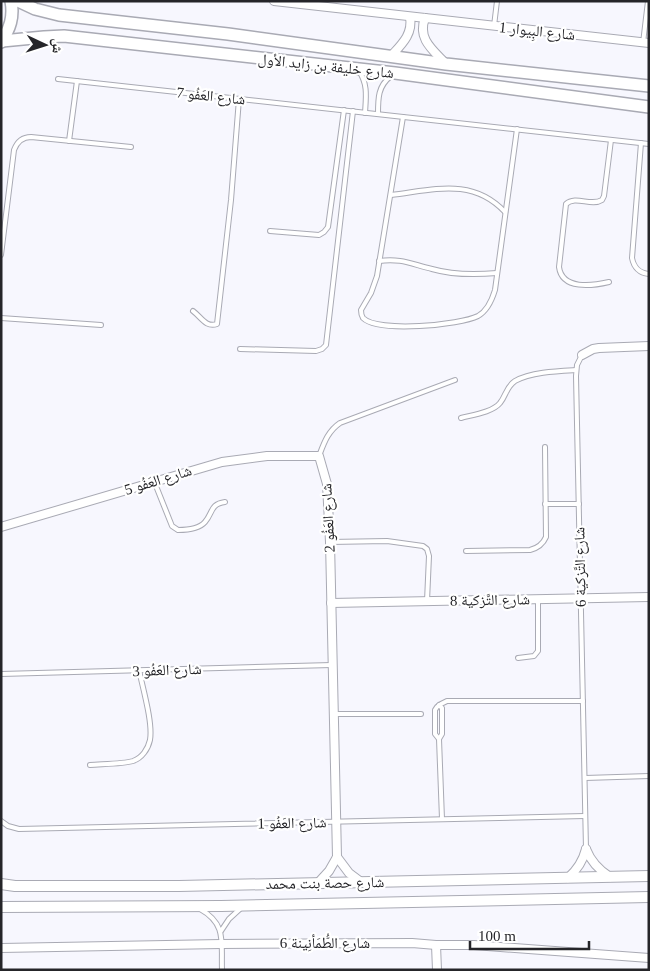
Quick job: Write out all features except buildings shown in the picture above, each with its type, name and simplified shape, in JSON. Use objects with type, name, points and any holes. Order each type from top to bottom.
[{"type":"main road","points":[[1,42],[12,20],[11,1]]},
{"type":"main road","name":"شارع خليفة بن زايد الأول","points":[[18,1],[35,9],[59,14],[228,34],[446,64],[649,86]]},
{"type":"main road","name":"شارع خليفة بن زايد الأول","points":[[1,42],[64,36],[395,73],[649,107]]},
{"type":"street","name":"شارع البِيوار 1","points":[[274,1],[329,4],[410,17],[646,43]]},
{"type":"street","points":[[391,56],[408,35],[411,26],[410,17]]},
{"type":"street","points":[[425,18],[422,28],[424,38],[446,64]]},
{"type":"street","name":"شارع التَّزكية 6","points":[[582,355],[599,348],[649,346]]},
{"type":"street","name":"شارع العَفُو 5","points":[[1,527],[209,465],[236,459],[267,456],[319,456]]},
{"type":"street","name":"شارع العَفُو 2","points":[[319,456],[327,484],[330,542],[337,857]]},
{"type":"street","name":"شارع التَّزكية 8","points":[[331,603],[649,597]]},
{"type":"street","points":[[586,849],[588,855],[600,870],[610,877]]},
{"type":"street","name":"شارع التَّزكية 6","points":[[568,878],[578,868],[586,849]]},
{"type":"street","points":[[318,883],[329,871],[337,857],[345,868],[361,882]]},
{"type":"street","name":"شارع حصة بنت محمد","points":[[1,884],[15,886],[100,887],[649,876]]},
{"type":"street","name":"شارع حصة بنت محمد","points":[[1,907],[245,906],[649,897]]},
{"type":"street","name":"شارع الطُّمَأنِينة 6","points":[[1,948],[412,942],[649,958]]},
{"type":"street","points":[[436,945],[437,970]]},
{"type":"lane","points":[[494,26],[497,1]]},
{"type":"lane","points":[[646,43],[648,1]]},
{"type":"lane","points":[[357,69],[363,77],[366,86],[365,112]]},
{"type":"lane","points":[[378,114],[378,98],[381,88],[386,79],[395,73]]},
{"type":"lane","name":"شارع العَفُو 7","points":[[58,79],[649,144]]},
{"type":"lane","points":[[69,141],[77,81]]},
{"type":"lane","points":[[193,311],[204,322],[212,325],[217,324],[231,200],[239,99]]},
{"type":"lane","points":[[270,231],[319,235],[328,227],[344,110]]},
{"type":"lane","points":[[240,348],[316,351],[326,345],[353,111]]},
{"type":"lane","points":[[404,117],[374,284],[361,313],[366,319],[389,326],[435,325],[477,316],[487,307],[495,290],[517,129]]},
{"type":"lane","points":[[1,255],[14,150],[22,139],[28,137],[131,147]]},
{"type":"lane","points":[[609,282],[592,285],[575,284],[563,278],[559,267],[566,204],[572,201],[596,203],[602,200],[611,140]]},
{"type":"lane","points":[[641,143],[632,258],[636,268],[643,273],[649,274]]},
{"type":"lane","points":[[391,194],[440,189],[462,189],[477,192],[492,200],[506,212]]},
{"type":"lane","points":[[379,261],[405,261],[459,274],[497,273]]},
{"type":"lane","points":[[1,318],[100,325]]},
{"type":"lane","name":"شارع التَّزكية 6","points":[[582,355],[576,370],[586,849]]},
{"type":"lane","points":[[461,418],[495,408],[502,401],[507,390],[516,381],[546,372],[576,370]]},
{"type":"lane","points":[[319,456],[328,435],[340,423],[455,380]]},
{"type":"lane","points":[[466,551],[530,550],[538,548],[543,543],[546,537],[545,447]]},
{"type":"lane","points":[[154,481],[172,526],[178,530],[200,526],[206,521],[214,506],[225,502]]},
{"type":"lane","points":[[545,504],[578,504]]},
{"type":"lane","points":[[330,542],[387,541],[423,546],[429,556],[427,601]]},
{"type":"lane","points":[[518,658],[534,656],[538,651],[538,599]]},
{"type":"lane","name":"شارع العَفُو 3","points":[[1,674],[332,665]]},
{"type":"lane","points":[[90,765],[135,760],[142,755],[148,746],[150,734],[148,717],[139,670]]},
{"type":"lane","points":[[442,819],[439,739],[442,734],[442,708],[439,705],[442,702],[583,701]]},
{"type":"lane","points":[[333,714],[421,714]]},
{"type":"lane","points":[[584,778],[649,776]]},
{"type":"lane","name":"شارع العَفُو 1","points":[[1,821],[8,826],[19,829],[585,816]]},
{"type":"lane","points":[[196,906],[213,919],[221,931],[222,970]]},
{"type":"lane","points":[[221,931],[229,919],[245,906]]}]
